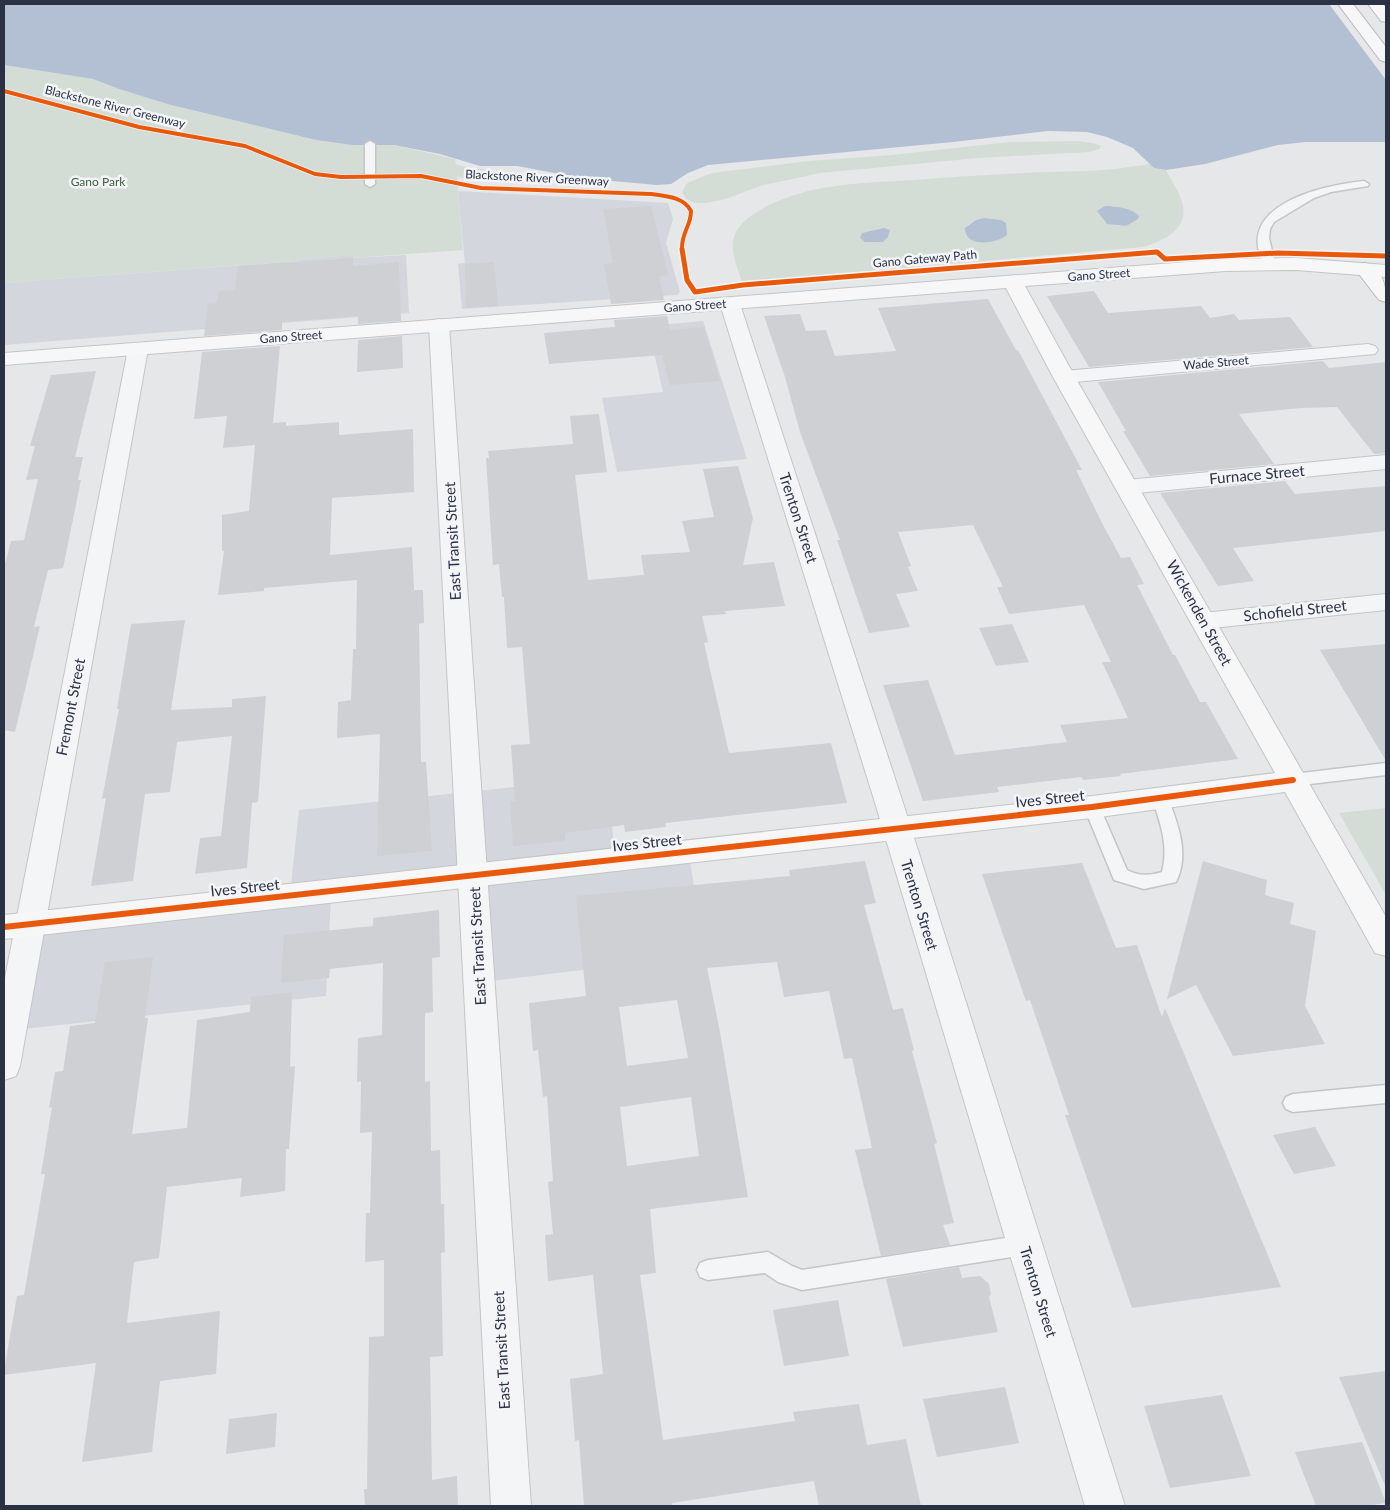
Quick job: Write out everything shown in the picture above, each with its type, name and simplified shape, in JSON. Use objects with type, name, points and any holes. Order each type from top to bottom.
[{"type":"main road","points":[[1345,4],[1386,57]]},
{"type":"main road","points":[[1375,4],[1386,18]]},
{"type":"main road","name":"Gano Street","points":[[4,359],[1217,266],[1269,264],[1386,271]]},
{"type":"main road","points":[[1366,269],[1386,296]]},
{"type":"main road","name":"Wickenden Street","points":[[1013,282],[1064,377],[1386,944]]},
{"type":"main road","name":"Ives Street","points":[[17,926],[1092,807],[1293,780]]},
{"type":"street","name":"Trenton Street","points":[[730,304],[896,829],[1105,1506]]},
{"type":"street","name":"East Transit Street","points":[[439,326],[511,1506]]},
{"type":"street","name":"Fremont Street","points":[[4,1066],[17,926],[138,349]]},
{"type":"street","name":"Wade Street","points":[[1064,377],[1368,350]]},
{"type":"street","name":"Furnace Street","points":[[1127,487],[1386,462]]},
{"type":"street","name":"Schofield Street","points":[[1203,621],[1386,602]]},
{"type":"lane","points":[[370,144],[370,184]]},
{"type":"lane","points":[[1269,264],[1263,232],[1270,220],[1294,202],[1317,191],[1364,184]]},
{"type":"lane","name":"Ives Street","points":[[1293,780],[1386,769]]},
{"type":"lane","points":[[1092,807],[1120,875],[1137,883],[1155,882],[1170,877],[1174,862],[1172,832],[1160,798]]},
{"type":"lane","points":[[1293,1103],[1386,1094]]},
{"type":"lane","points":[[708,1270],[768,1262],[786,1275],[802,1280],[1024,1245]]},
{"type":"shaded area","points":[[458,191],[668,203],[673,219],[666,243],[680,292],[677,295],[462,309],[458,264],[465,263]]},
{"type":"shaded area","points":[[353,255],[353,258],[406,255],[409,313],[4,345],[4,283],[298,261],[302,259]]},
{"type":"shaded area","points":[[703,321],[747,459],[617,472],[602,398],[663,392],[648,326]]},
{"type":"shaded area","points":[[607,777],[616,865],[689,856],[706,955],[475,983],[469,883],[331,899],[326,996],[14,1030],[36,935],[289,904],[299,810]]},
{"type":"green space","name":"Gano Park","points":[[4,65],[93,79],[119,89],[183,108],[317,140],[352,145],[394,145],[455,159],[456,164],[461,166],[500,172],[499,176],[486,181],[457,177],[463,250],[353,258],[353,255],[302,259],[298,261],[4,283]]},
{"type":"green space","points":[[1077,141],[1101,146],[1099,149],[1090,152],[978,158],[820,173],[760,186],[726,199],[706,203],[695,203],[686,199],[682,192],[687,183],[712,173],[809,161],[892,155],[1009,142]]},
{"type":"green space","points":[[1151,164],[1154,168],[1166,170],[1179,194],[1183,211],[1179,227],[1167,237],[1143,247],[742,282],[734,258],[733,240],[735,234],[748,218],[778,201],[808,191],[861,183],[1100,170]],"holes":[[[1105,206],[1113,206],[1132,211],[1120,226],[1105,222],[1102,217]],[[984,218],[981,242],[968,237],[965,233],[969,224]]]},
{"type":"green space","points":[[1386,808],[1386,895],[1339,813]]},
{"type":"water","points":[[4,4],[1386,4],[1386,142],[1306,142],[1278,145],[1205,164],[1166,170],[1154,168],[1133,148],[1107,137],[1087,132],[1048,131],[708,165],[688,173],[671,184],[656,185],[581,178],[517,166],[480,166],[440,154],[394,145],[352,145],[316,140],[171,105],[93,79],[4,65]]},
{"type":"water","points":[[1105,206],[1128,209],[1139,216],[1138,219],[1126,226],[1107,224],[1097,211]]},
{"type":"water","points":[[984,218],[1001,220],[1006,223],[1007,235],[996,241],[989,242],[970,239],[966,234],[965,228],[976,220]]},
{"type":"water","points":[[884,228],[890,230],[888,237],[883,242],[865,242],[860,238],[862,233]]},
{"type":"pier","points":[[1329,4],[1386,4],[1386,80]]},
{"type":"building","points":[[651,206],[668,275],[659,276],[664,300],[611,304],[604,264],[613,263],[603,209]]},
{"type":"building","points":[[353,258],[353,266],[399,262],[401,321],[358,324],[358,316],[282,322],[282,330],[204,336],[208,304],[217,303],[219,291],[235,290],[238,266]]},
{"type":"building","points":[[494,262],[498,306],[466,308],[465,264]]},
{"type":"building","points":[[1094,291],[1108,313],[1201,306],[1210,318],[1234,314],[1239,320],[1290,317],[1313,347],[1089,367],[1047,296]]},
{"type":"building","points":[[988,299],[1016,350],[1018,350],[1082,470],[1076,470],[1121,558],[1130,557],[1144,584],[1137,585],[1173,655],[1175,655],[1200,702],[1206,702],[1238,759],[1120,774],[1121,776],[1083,780],[1082,777],[997,787],[999,792],[923,801],[883,685],[928,680],[955,755],[1067,742],[1060,725],[1128,718],[1102,662],[1111,662],[1084,605],[1009,614],[997,587],[1003,587],[973,525],[898,532],[911,566],[908,567],[918,591],[896,594],[910,627],[869,633],[837,540],[840,540],[800,432],[785,377],[764,316],[800,314],[806,331],[826,330],[835,356],[896,351],[878,308]]},
{"type":"building","points":[[667,316],[670,330],[704,327],[720,381],[670,385],[662,355],[549,364],[544,333],[615,327],[614,320]]},
{"type":"building","points":[[402,336],[403,368],[357,372],[358,340]]},
{"type":"building","points":[[280,346],[273,423],[286,422],[286,426],[339,422],[339,435],[413,429],[414,492],[332,498],[330,555],[412,547],[414,590],[423,590],[424,623],[419,624],[421,762],[426,762],[432,851],[377,856],[380,734],[337,738],[338,702],[351,700],[353,649],[356,649],[357,580],[264,588],[264,591],[218,595],[224,551],[222,551],[222,515],[249,511],[255,445],[223,448],[227,416],[194,419],[202,352]]},
{"type":"building","points":[[1323,361],[1329,368],[1386,362],[1386,453],[1374,454],[1337,407],[1301,408],[1239,414],[1274,464],[1150,476],[1123,431],[1126,431],[1098,382]]},
{"type":"building","points":[[96,371],[75,457],[83,457],[78,480],[81,480],[63,568],[48,570],[34,627],[40,626],[15,732],[4,730],[4,568],[11,541],[24,540],[38,479],[26,480],[35,446],[30,446],[51,375]]},
{"type":"building","points":[[599,414],[607,472],[575,475],[588,580],[644,575],[641,555],[690,552],[682,521],[714,517],[703,469],[738,466],[753,518],[743,565],[774,562],[785,606],[725,611],[726,614],[702,616],[708,642],[704,643],[729,753],[831,743],[847,803],[665,823],[666,827],[625,832],[624,825],[565,833],[565,841],[513,846],[510,801],[515,801],[511,745],[530,744],[522,647],[507,648],[504,597],[502,597],[499,564],[493,565],[486,458],[489,458],[488,451],[573,444],[570,416]]},
{"type":"building","points":[[1285,481],[1295,494],[1386,486],[1386,531],[1233,548],[1254,581],[1218,586],[1160,493]]},
{"type":"building","points":[[185,620],[171,710],[232,707],[232,699],[266,696],[258,802],[252,803],[247,868],[195,874],[200,838],[221,836],[232,736],[177,742],[170,792],[145,794],[133,881],[91,886],[106,798],[102,799],[119,709],[117,709],[131,624]]},
{"type":"building","points":[[1012,624],[1029,662],[996,666],[979,628]]},
{"type":"building","points":[[1386,644],[1386,761],[1320,650]]},
{"type":"building","points":[[865,861],[876,903],[864,905],[893,1010],[903,1008],[914,1050],[912,1051],[937,1143],[934,1144],[954,1223],[943,1225],[950,1245],[881,1256],[855,1150],[872,1148],[852,1058],[844,1059],[829,991],[784,997],[777,962],[707,968],[720,1032],[748,1197],[650,1209],[656,1273],[640,1275],[663,1440],[795,1421],[793,1412],[859,1404],[867,1445],[906,1439],[921,1506],[819,1506],[814,1481],[672,1503],[672,1506],[584,1506],[579,1440],[575,1441],[570,1379],[603,1374],[593,1275],[548,1281],[545,1235],[553,1234],[548,1182],[553,1181],[547,1096],[543,1097],[538,1050],[533,1051],[529,1003],[586,996],[576,896],[790,876],[789,870]],"holes":[[[677,1000],[688,1058],[627,1066],[619,1007]],[[691,1097],[699,1156],[627,1166],[620,1107]]]},
{"type":"building","points":[[1203,861],[1267,880],[1265,895],[1294,903],[1290,924],[1316,931],[1305,1006],[1325,1044],[1233,1056],[1196,985],[1167,999]]},
{"type":"building","points":[[1082,863],[1116,948],[1137,945],[1162,1017],[1165,1008],[1281,1287],[1132,1308],[1065,1115],[1069,1115],[1030,1000],[1026,1001],[982,874]]},
{"type":"building","points":[[439,910],[440,957],[432,958],[433,1012],[425,1013],[425,1082],[430,1081],[431,1151],[440,1150],[441,1204],[444,1204],[445,1252],[441,1253],[443,1356],[430,1357],[432,1480],[457,1476],[458,1506],[365,1506],[364,1489],[367,1489],[369,1337],[384,1336],[384,1260],[365,1262],[366,1213],[370,1213],[372,1132],[360,1133],[361,1081],[357,1082],[358,1038],[382,1035],[383,963],[330,969],[329,978],[281,983],[284,935],[373,926],[373,918]]},
{"type":"building","points":[[153,957],[145,1018],[148,1018],[132,1134],[187,1128],[197,1020],[250,1012],[251,997],[292,992],[290,1067],[295,1066],[289,1149],[286,1149],[285,1191],[240,1197],[242,1178],[167,1187],[159,1258],[134,1262],[127,1323],[220,1311],[216,1374],[160,1381],[152,1452],[82,1462],[96,1363],[4,1375],[4,1370],[17,1296],[24,1295],[45,1174],[41,1174],[52,1107],[49,1108],[55,1072],[63,1071],[70,1026],[95,1023],[105,962]]},
{"type":"building","points":[[1315,1127],[1336,1166],[1294,1174],[1273,1135]]},
{"type":"building","points":[[959,1267],[962,1278],[980,1276],[989,1284],[991,1294],[989,1297],[998,1332],[903,1347],[886,1279]]},
{"type":"building","points":[[838,1300],[849,1356],[784,1366],[773,1310]]},
{"type":"building","points":[[1386,1371],[1386,1488],[1339,1377]]},
{"type":"building","points":[[1005,1387],[1019,1443],[937,1457],[923,1399]]},
{"type":"building","points":[[1222,1395],[1251,1476],[1170,1488],[1144,1406]]},
{"type":"building","points":[[277,1413],[275,1447],[226,1454],[229,1419]]},
{"type":"building","points":[[1362,1442],[1386,1503],[1365,1506],[1316,1506],[1295,1452]]},
{"type":"cycle path","name":"Blackstone River Greenway","points":[[4,91],[139,127],[245,146],[315,174],[341,177],[421,176],[481,188],[651,194],[677,199],[684,202],[691,211],[691,218],[681,240],[687,280],[695,292],[743,285],[1157,252],[1165,259],[1278,253],[1386,256]]},
{"type":"cycle path","points":[[4,927],[1092,807],[1293,780]]}]
